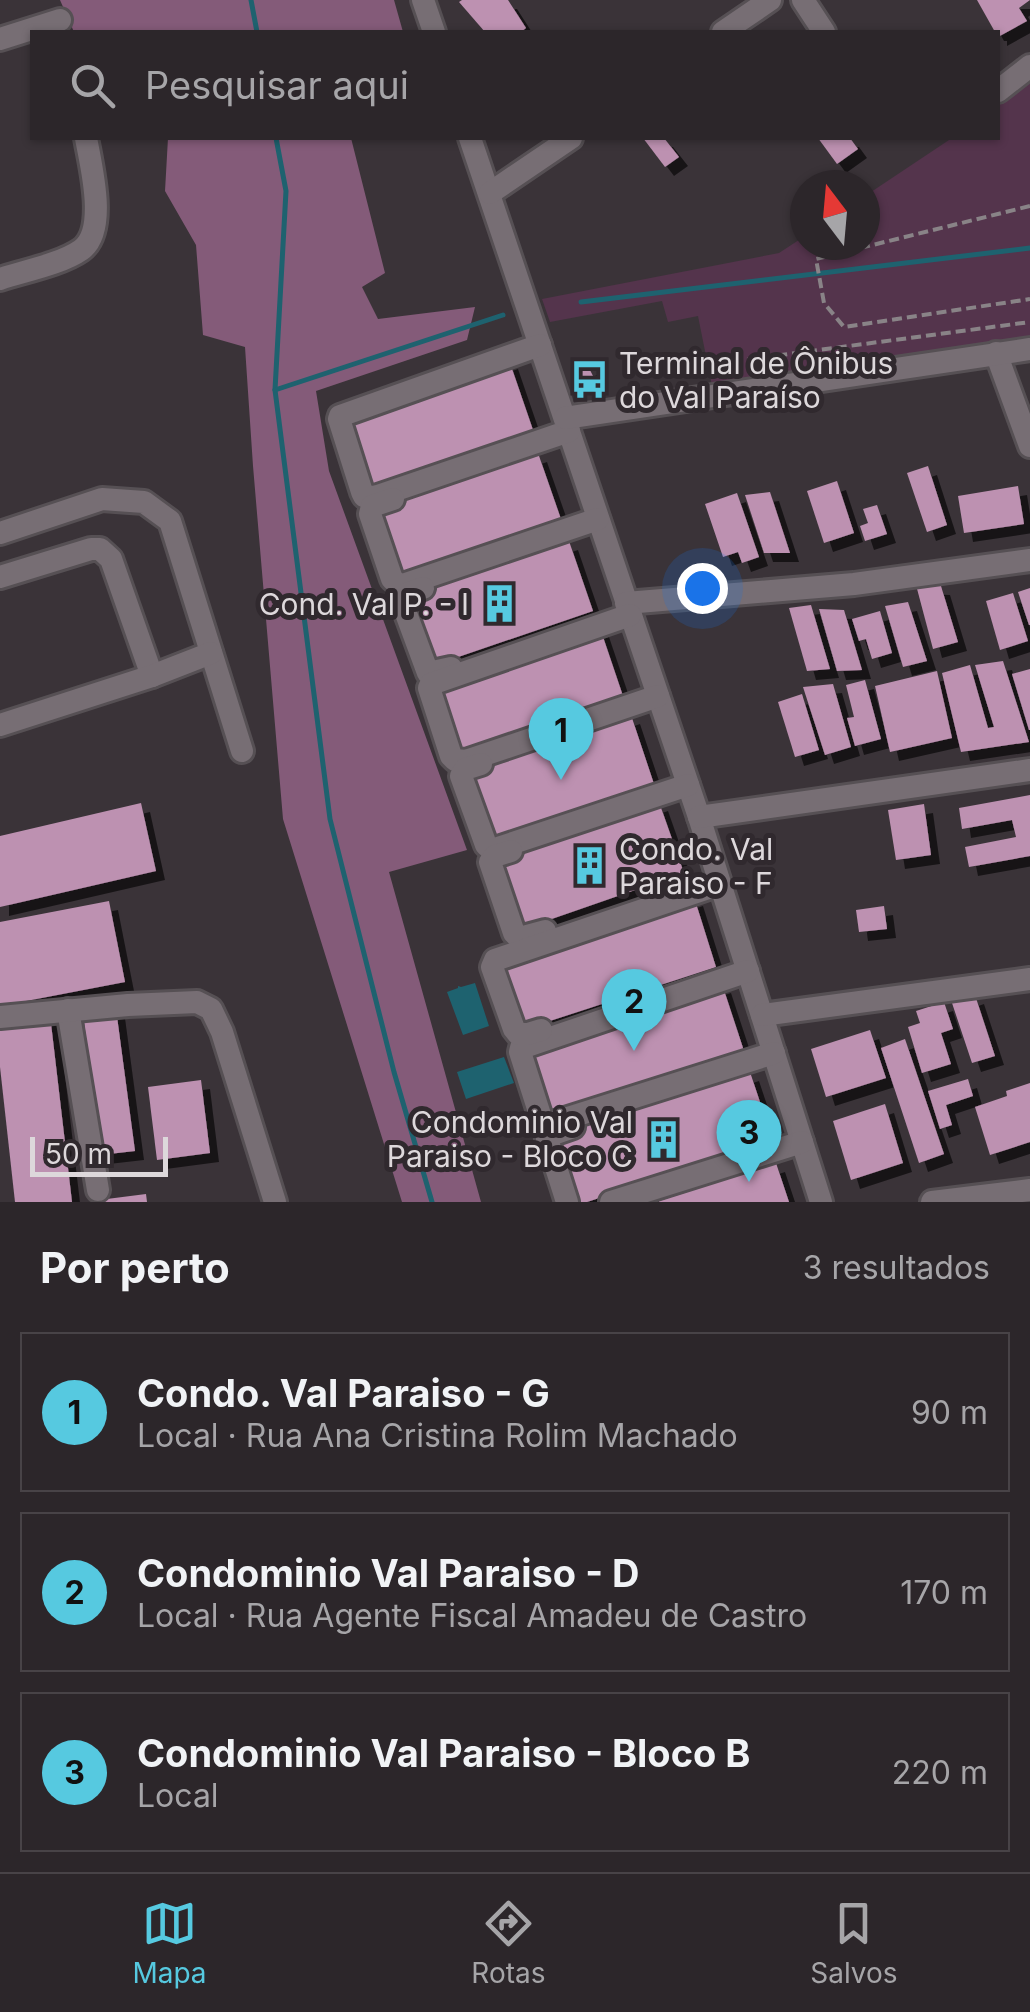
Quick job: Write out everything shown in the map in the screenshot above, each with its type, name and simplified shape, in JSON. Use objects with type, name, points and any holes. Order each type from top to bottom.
[{"type":"street","points":[[726,30],[770,0]]},
{"type":"street","points":[[802,0],[823,30]]},
{"type":"street","points":[[425,1],[433,30]]},
{"type":"street","points":[[0,39],[59,17]]},
{"type":"street","points":[[1000,89],[1030,66]]},
{"type":"street","points":[[0,279],[71,256],[91,241],[96,221],[86,140]]},
{"type":"street","points":[[471,140],[490,193],[529,348],[568,430],[589,527],[679,792],[699,817],[709,882],[737,970],[762,1016],[765,1060],[794,1150],[821,1202]]},
{"type":"street","points":[[490,193],[568,140]]},
{"type":"street","points":[[529,348],[340,416],[339,420],[364,496],[375,497],[547,442]]},
{"type":"street","points":[[589,527],[400,586],[392,579],[370,514],[372,506],[547,442],[568,430],[719,395],[1030,349]]},
{"type":"street","points":[[996,353],[1030,446]]},
{"type":"street","points":[[0,533],[102,499],[144,502],[170,521],[242,751]]},
{"type":"street","points":[[589,527],[402,597],[426,670],[432,674],[621,613],[1030,560]]},
{"type":"street","points":[[0,577],[100,548],[110,558],[152,676]]},
{"type":"street","points":[[621,613],[429,688],[451,756],[466,761],[650,703]]},
{"type":"street","points":[[0,725],[211,653]]},
{"type":"street","points":[[650,703],[465,769],[461,776],[486,845],[492,850],[679,792]]},
{"type":"street","points":[[699,817],[1030,770]]},
{"type":"street","points":[[679,792],[495,856],[490,862],[518,938],[709,882]]},
{"type":"street","points":[[709,882],[499,958],[492,966],[514,1029],[523,1035],[737,970]]},
{"type":"street","points":[[737,970],[520,1048],[520,1052],[546,1124],[765,1060]]},
{"type":"street","points":[[762,1016],[1030,979]]},
{"type":"street","points":[[0,1017],[197,1002],[212,1010],[275,1202]]},
{"type":"street","points":[[68,1010],[98,1190]]},
{"type":"street","points":[[567,1202],[546,1143],[549,1136],[765,1060]]},
{"type":"street","points":[[611,1202],[794,1150]]},
{"type":"street","points":[[648,1202],[794,1150]]},
{"type":"street","points":[[932,1202],[1030,1190]]},
{"type":"path","points":[[1030,206],[816,259],[824,302],[844,327],[1030,300]]},
{"type":"path","points":[[719,395],[713,364],[1030,322]]},
{"type":"shaded area","points":[[60,0],[394,0],[402,30],[73,30]]},
{"type":"shaded area","points":[[1030,68],[1030,349],[714,396],[698,316],[668,322],[662,301],[550,322],[542,299],[779,253],[790,246],[790,260],[880,260],[880,186],[949,140],[1000,140],[1000,90]]},
{"type":"shaded area","points":[[168,140],[352,140],[385,273],[362,287],[378,319],[475,307],[467,340],[316,391],[329,471],[467,850],[389,872],[481,1202],[402,1202],[283,819],[245,347],[203,335],[196,245],[165,191]]},
{"type":"water","points":[[475,983],[489,1026],[463,1035],[447,992]]},
{"type":"water","points":[[504,1057],[514,1083],[466,1099],[457,1072]]},
{"type":"building","points":[[508,0],[526,28],[483,30],[459,2]]},
{"type":"building","points":[[977,0],[1030,0],[1019,8],[1027,21],[1000,36],[1000,30],[994,30]]},
{"type":"building","points":[[645,140],[666,140],[679,157],[665,167]]},
{"type":"building","points":[[819,140],[851,140],[858,149],[837,164]]},
{"type":"building","points":[[509,360],[533,430],[369,487],[344,416]]},
{"type":"building","points":[[588,366],[596,382],[585,388],[576,372]]},
{"type":"building","points":[[538,453],[562,522],[398,579],[374,509]]},
{"type":"building","points":[[928,466],[947,525],[927,532],[907,473]]},
{"type":"building","points":[[837,481],[854,533],[824,543],[807,491]]},
{"type":"building","points":[[1018,486],[1024,524],[964,533],[958,496]]},
{"type":"building","points":[[770,492],[790,553],[764,553],[745,495]]},
{"type":"building","points":[[737,493],[759,557],[742,563],[738,552],[723,557],[705,504]]},
{"type":"building","points":[[877,505],[887,534],[865,541],[860,526],[868,523],[863,509]]},
{"type":"building","name":"Cond. Val P. - I","points":[[569,541],[593,611],[429,667],[405,597]]},
{"type":"building","points":[[916,585],[941,586],[958,642],[933,649]]},
{"type":"building","points":[[1030,588],[1030,625],[1029,625],[1018,592]]},
{"type":"building","points":[[1013,593],[1028,641],[1000,650],[986,601]]},
{"type":"building","points":[[908,602],[927,661],[903,667],[885,606]]},
{"type":"building","points":[[811,605],[830,669],[807,671],[789,608]]},
{"type":"building","points":[[819,609],[844,610],[862,670],[837,671]]},
{"type":"building","points":[[880,611],[892,653],[872,659],[866,639],[859,641],[852,619]]},
{"type":"building","points":[[600,628],[624,699],[460,756],[435,684]]},
{"type":"building","points":[[1003,661],[1029,742],[961,752],[942,673],[970,665],[988,728],[994,727],[975,665]]},
{"type":"building","points":[[1030,669],[1030,730],[1029,730],[1012,674]]},
{"type":"building","points":[[937,671],[952,738],[890,752],[875,686]]},
{"type":"building","points":[[865,680],[881,739],[855,746],[847,718],[854,717],[846,685]]},
{"type":"building","points":[[833,684],[851,747],[825,755],[803,687]]},
{"type":"building","points":[[802,694],[819,750],[795,757],[778,702]]},
{"type":"building","points":[[631,715],[655,787],[491,844],[466,772]]},
{"type":"building","points":[[1030,795],[1030,856],[969,867],[965,847],[1016,837],[1012,820],[962,829],[959,808]]},
{"type":"building","name":"Condo. Val Paraiso - F","points":[[659,802],[684,873],[520,930],[495,859]]},
{"type":"building","points":[[141,803],[156,871],[0,907],[0,836]]},
{"type":"building","points":[[924,804],[931,855],[896,860],[888,810]]},
{"type":"building","points":[[694,897],[716,967],[519,1031],[496,961]]},
{"type":"building","points":[[109,901],[125,982],[0,1006],[0,922]]},
{"type":"building","points":[[884,906],[887,929],[859,932],[856,910]]},
{"type":"building","points":[[722,984],[745,1054],[547,1118],[524,1048]]},
{"type":"building","points":[[975,995],[995,1056],[972,1063],[952,1003]]},
{"type":"building","points":[[944,1002],[953,1029],[941,1033],[951,1064],[922,1073],[908,1027],[920,1023],[916,1011]]},
{"type":"building","points":[[116,1009],[135,1151],[100,1155],[83,1013]]},
{"type":"building","points":[[50,1015],[72,1202],[15,1202],[0,1067],[0,1020]]},
{"type":"building","points":[[870,1030],[886,1078],[826,1097],[811,1049]]},
{"type":"building","points":[[905,1039],[944,1154],[919,1163],[881,1048]]},
{"type":"building","name":"Condominio Val Paraiso - Bloco C","points":[[750,1072],[773,1141],[587,1202],[574,1202],[553,1136]]},
{"type":"building","points":[[968,1079],[973,1096],[946,1105],[952,1125],[940,1129],[928,1091]]},
{"type":"building","points":[[201,1080],[210,1153],[157,1160],[148,1087]]},
{"type":"building","points":[[1030,1083],[1030,1142],[990,1155],[975,1107]]},
{"type":"building","points":[[885,1104],[903,1163],[851,1180],[833,1121]]},
{"type":"building","points":[[776,1163],[789,1202],[659,1202],[659,1201]]},
{"type":"building","points":[[146,1194],[147,1202],[99,1202],[99,1200]]},
{"type":"waterway","points":[[251,0],[257,30]]},
{"type":"waterway","points":[[276,140],[286,191],[275,390],[330,819],[394,1072],[432,1202]]},
{"type":"waterway","points":[[581,302],[1030,248]]},
{"type":"waterway","points":[[275,390],[503,315]]},
{"type":"place","name":"Terminal de Ônibus do Val Paraíso","points":[[589,380]]},
{"type":"place","name":"Cond. Val P. - I","points":[[499,604]]},
{"type":"place","name":"Condo. Val Paraiso - G","points":[[561,780]]},
{"type":"place","name":"Condo. Val Paraiso - F","points":[[589,866]]},
{"type":"place","name":"Condominio Val Paraiso - D","points":[[634,1051]]},
{"type":"place","name":"Condominio Val Paraiso - Bloco C","points":[[663,1139]]},
{"type":"place","name":"Condominio Val Paraiso - Bloco B","points":[[749,1182]]}]
